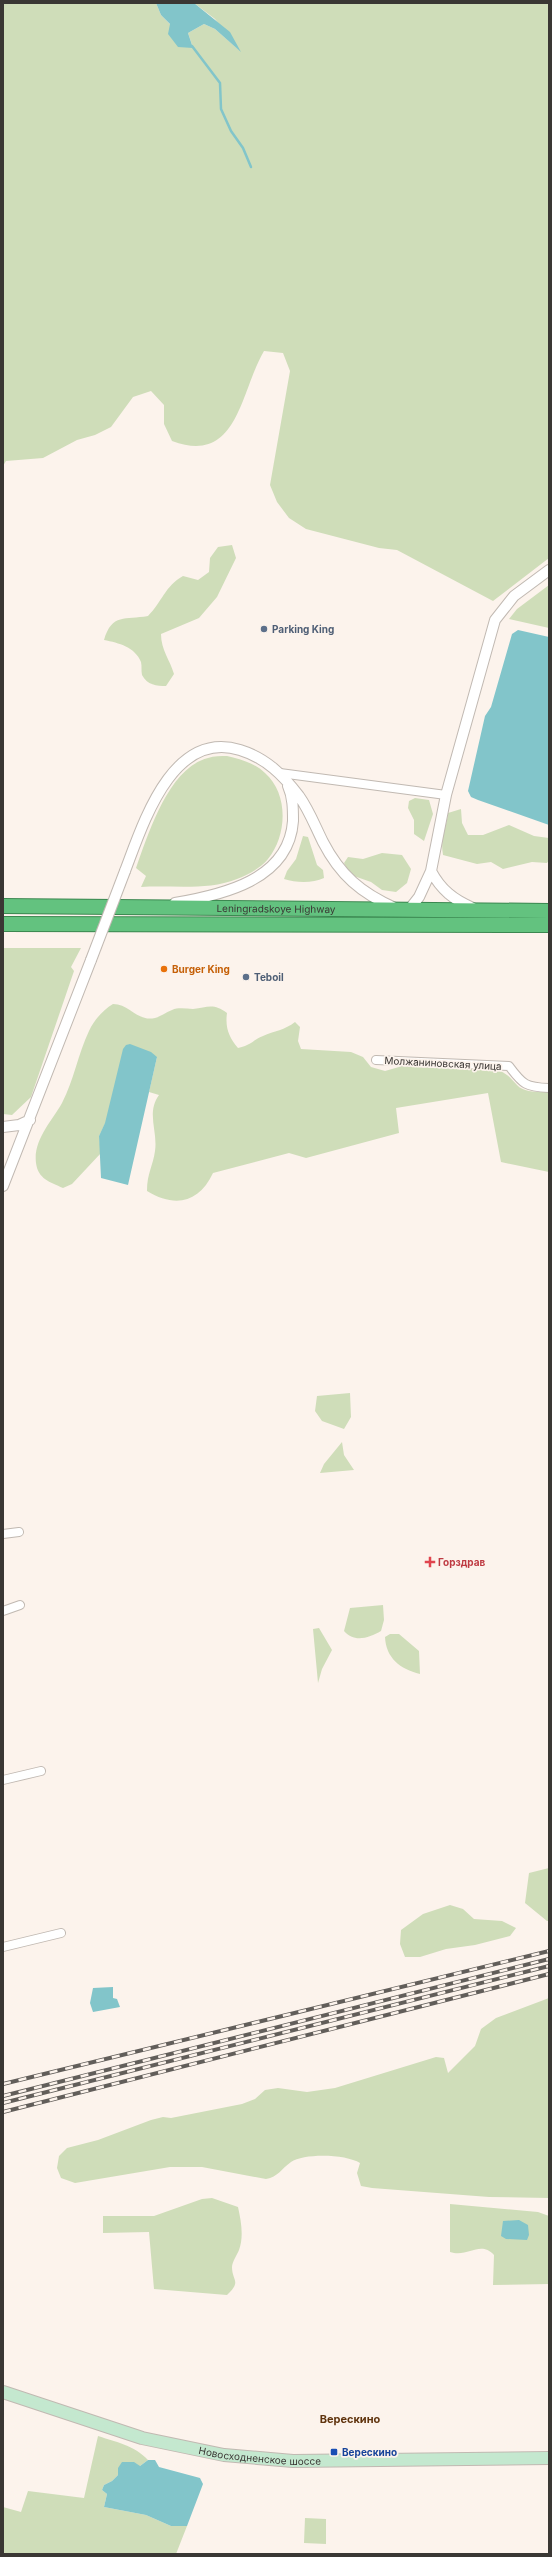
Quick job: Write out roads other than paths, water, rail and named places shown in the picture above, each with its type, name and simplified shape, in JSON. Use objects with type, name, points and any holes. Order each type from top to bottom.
[{"type":"highway","name":"Leningradskoye Highway","points":[[3,906],[405,911],[549,911]]},
{"type":"highway","name":"Leningradskoye Highway","points":[[3,925],[549,925]]},
{"type":"main road","name":"Новосходненское шоссе","points":[[3,2392],[142,2438],[224,2455],[293,2461],[549,2458]]},
{"type":"street","points":[[3,1186],[30,1120],[141,828],[159,792],[178,767],[190,757],[219,747],[235,749],[260,758],[283,776],[305,805],[329,853],[342,873],[371,897],[405,911],[419,897],[432,871],[446,795],[495,620],[514,596],[549,570]]},
{"type":"street","points":[[283,776],[446,795]]},
{"type":"street","points":[[148,908],[221,894],[254,879],[265,872],[282,852],[292,829],[294,808],[283,776]]},
{"type":"street","points":[[432,871],[436,881],[449,895],[479,911]]},
{"type":"street","name":"Молжаниновская улица","points":[[376,1060],[509,1066],[522,1083],[532,1087],[549,1088]]},
{"type":"street","points":[[3,1127],[19,1125],[30,1120]]},
{"type":"street","points":[[3,1534],[19,1532]]},
{"type":"street","points":[[3,1611],[20,1605]]},
{"type":"street","points":[[3,1780],[41,1771]]},
{"type":"street","points":[[3,1947],[61,1933]]},
{"type":"water","points":[[156,3],[194,3],[230,32],[241,52],[215,29],[204,24],[188,33],[193,48],[178,47],[168,34],[170,24],[161,15]]},
{"type":"water","points":[[518,630],[549,637],[549,825],[478,800],[471,797],[468,791],[485,716],[491,707],[512,634]]},
{"type":"water","points":[[130,1044],[151,1052],[157,1057],[128,1185],[101,1178],[99,1136],[105,1123],[123,1049],[126,1045]]},
{"type":"water","points":[[113,1987],[113,1998],[117,1999],[120,2007],[93,2012],[90,2003],[93,1988]]},
{"type":"water","points":[[519,2220],[528,2225],[529,2235],[527,2240],[506,2239],[501,2236],[503,2221]]},
{"type":"water","points":[[148,2460],[155,2460],[159,2467],[200,2478],[203,2484],[187,2526],[171,2526],[146,2515],[104,2507],[107,2494],[102,2490],[104,2485],[112,2481],[118,2475],[118,2468],[122,2462],[134,2462],[140,2466]]},
{"type":"waterway","points":[[192,46],[220,83],[221,109],[231,131],[243,148],[251,167]]},
{"type":"railway","points":[[3,2084],[549,1951]]},
{"type":"railway","points":[[3,2096],[549,1959]]},
{"type":"railway","points":[[3,2103],[549,1966]]},
{"type":"railway","points":[[3,2112],[549,1974]]},
{"type":"place","name":"Parking King","points":[[264,629]]},
{"type":"place","name":"Burger King","points":[[164,969]]},
{"type":"place","name":"Teboil","points":[[246,977]]},
{"type":"place","name":"Горздрав","points":[[430,1562]]},
{"type":"place","name":"Верескино","points":[[334,2452]]},
{"type":"district","name":"Верескино","points":[[350,2419]]}]
